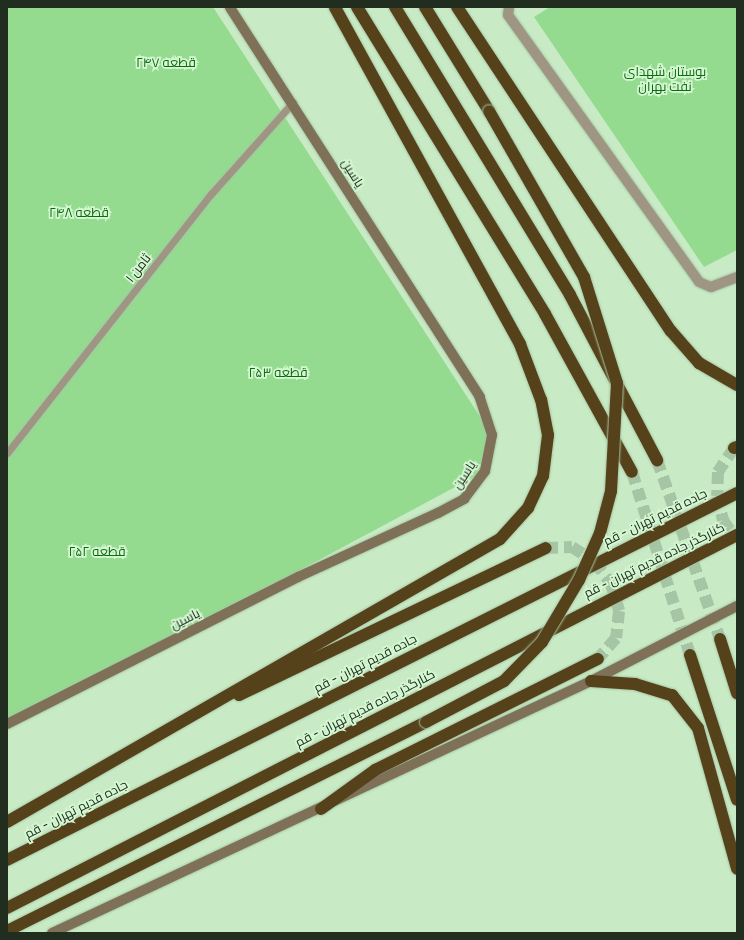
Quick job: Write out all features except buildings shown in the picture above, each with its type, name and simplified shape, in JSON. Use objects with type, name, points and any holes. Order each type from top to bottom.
[{"type":"highway","points":[[7,822],[500,539],[528,508],[543,476],[548,435],[541,400],[520,344],[335,7]]},
{"type":"highway","points":[[357,7],[545,314],[632,472]]},
{"type":"highway","points":[[395,7],[570,295],[657,460]]},
{"type":"highway","points":[[7,931],[426,722],[504,681],[542,642],[579,580],[600,533],[611,491],[616,383],[584,277],[489,111],[425,7]]},
{"type":"highway","points":[[457,7],[671,331],[699,363],[737,385]]},
{"type":"highway","name":"جاده قدیم تهران - قم","points":[[7,860],[737,493]]},
{"type":"highway","name":"کنارگذر جاده قدیم تهران - قم","points":[[7,908],[737,535]]},
{"type":"highway","points":[[172,726],[325,657],[546,548]]},
{"type":"highway","points":[[720,639],[737,693]]},
{"type":"highway","points":[[690,655],[737,800]]},
{"type":"highway","points":[[320,809],[375,770],[598,659]]},
{"type":"highway","points":[[591,681],[635,684],[672,695],[698,728],[737,869]]},
{"type":"street","name":"یاسین","points":[[7,724],[298,577],[438,513],[464,499],[485,471],[492,435],[480,397],[230,7]]},
{"type":"street","points":[[508,7],[508,15],[699,282],[711,287],[737,277]]},
{"type":"street","points":[[52,933],[591,681],[737,606]]},
{"type":"lane","name":"ثامن ۱","points":[[7,453],[211,194],[292,102]]},
{"type":"green space","points":[[7,7],[213,7],[492,435],[485,471],[7,727]]},
{"type":"green space","name":"بوستان شهدای نفت بهران","points":[[550,7],[737,7],[737,250],[704,267],[534,17]]},
{"type":"tunnel","points":[[734,448],[718,472],[717,496],[723,520],[737,541]]},
{"type":"tunnel","points":[[657,460],[720,639]]},
{"type":"tunnel","points":[[632,472],[690,655]]},
{"type":"tunnel","points":[[546,548],[572,547],[595,562],[611,584],[619,611],[616,638],[598,659]]},
{"type":"park label","name":"قطعه ۲۴۷","points":[[166,62]]},
{"type":"park label","name":"قطعه ۲۴۸","points":[[79,212]]},
{"type":"park label","name":"قطعه ۲۵۳","points":[[278,372]]},
{"type":"park label","name":"قطعه ۲۵۲","points":[[97,551]]}]
